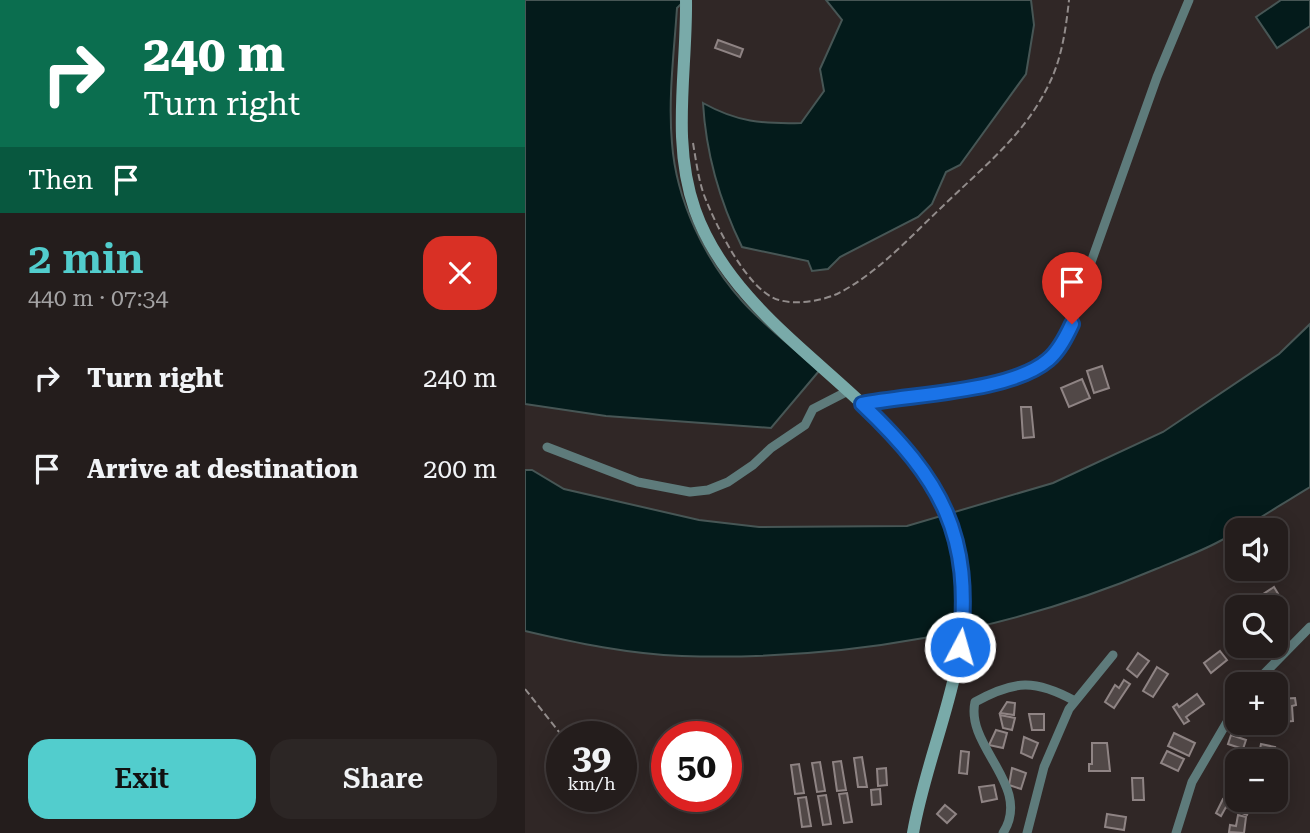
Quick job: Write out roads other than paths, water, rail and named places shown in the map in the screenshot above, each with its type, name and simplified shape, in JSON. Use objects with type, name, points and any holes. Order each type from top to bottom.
[{"type":"main road","points":[[686,0],[681,139],[696,211],[707,236],[743,287],[832,377],[893,433],[936,491],[949,515],[957,542],[964,589],[954,679],[913,833]]},
{"type":"street","points":[[862,404],[956,390],[1027,374],[1048,360],[1063,341],[1157,77],[1189,0]]},
{"type":"street","points":[[547,447],[638,482],[690,492],[708,490],[729,482],[754,465],[805,425],[813,409],[848,391]]},
{"type":"street","points":[[1266,672],[1310,627]]},
{"type":"street","points":[[1027,833],[1044,767],[1075,701],[1113,655]]},
{"type":"street","points":[[1003,833],[1010,807],[1006,787],[999,767],[978,733],[974,720],[975,702],[1024,683],[1042,685],[1075,701]]},
{"type":"street","points":[[1176,833],[1192,782],[1225,726]]},
{"type":"water","points":[[525,0],[685,0],[677,8],[671,109],[675,164],[686,207],[705,248],[729,285],[761,320],[819,371],[771,428],[606,416],[525,404]]},
{"type":"water","points":[[826,0],[1031,0],[1034,25],[1026,74],[960,165],[946,172],[932,204],[918,217],[840,257],[828,269],[812,271],[808,261],[742,247],[715,177],[707,141],[703,103],[739,118],[774,123],[801,123],[824,91],[820,69],[842,20]]},
{"type":"water","points":[[1281,0],[1310,0],[1310,26],[1277,48],[1256,17]]},
{"type":"water","points":[[1310,324],[1310,487],[1260,518],[1225,518],[1225,538],[1099,591],[983,626],[864,647],[803,653],[743,656],[662,655],[603,647],[525,631],[525,470],[532,470],[564,489],[699,520],[759,527],[907,526],[1053,483],[1163,432],[1279,354]]}]
